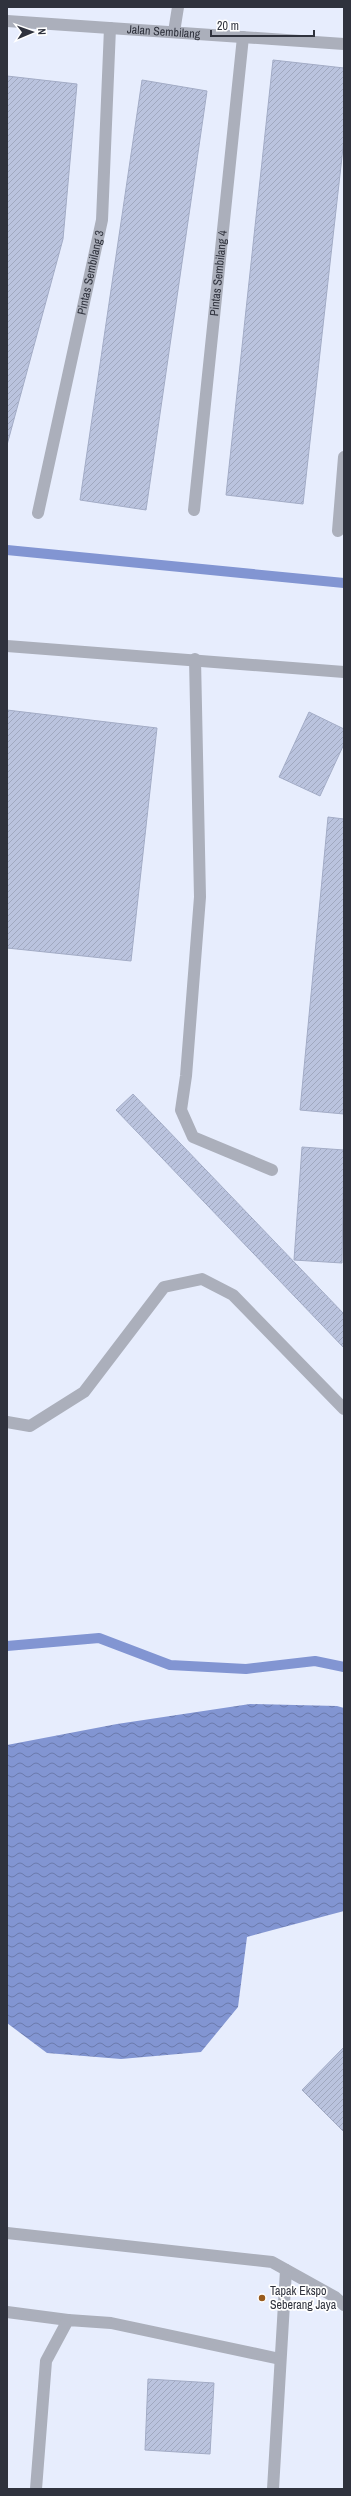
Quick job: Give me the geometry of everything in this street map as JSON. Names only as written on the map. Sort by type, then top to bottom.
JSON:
[{"type":"street","points":[[174,32],[178,7]]},
{"type":"street","name":"Jalan Sembilang","points":[[7,21],[344,44]]},
{"type":"street","name":"Pintas Sembilang 3","points":[[38,513],[102,220],[110,28]]},
{"type":"street","name":"Pintas Sembilang 4","points":[[194,510],[242,37]]},
{"type":"street","points":[[338,532],[344,457]]},
{"type":"street","points":[[7,646],[195,659],[344,672]]},
{"type":"street","points":[[195,659],[200,897],[186,1076],[181,1110],[193,1137],[272,1170]]},
{"type":"street","points":[[7,1422],[30,1426],[84,1392],[164,1286],[202,1279],[233,1295],[344,1409]]},
{"type":"street","points":[[7,2233],[272,2262],[334,2297],[344,2306]]},
{"type":"street","points":[[273,2489],[286,2270]]},
{"type":"street","points":[[7,2312],[68,2320],[111,2323],[280,2360]]},
{"type":"street","points":[[36,2489],[46,2361],[68,2320]]},
{"type":"water","points":[[250,1704],[337,1706],[344,1708],[344,1911],[247,1937],[238,2007],[201,2052],[121,2059],[47,2053],[7,2023],[7,1745],[117,1724]]},
{"type":"building","points":[[273,60],[344,68],[344,139],[303,504],[226,495]]},
{"type":"building","points":[[7,76],[77,84],[63,239],[7,445]]},
{"type":"building","points":[[142,80],[207,91],[146,510],[80,500]]},
{"type":"building","points":[[7,710],[157,728],[131,961],[7,948]]},
{"type":"building","points":[[309,712],[344,729],[344,744],[320,796],[279,777]]},
{"type":"building","points":[[328,817],[344,819],[344,1114],[300,1110]]},
{"type":"building","points":[[133,1094],[344,1314],[344,1348],[116,1110]]},
{"type":"building","points":[[302,1147],[344,1150],[342,1263],[294,1260]]},
{"type":"building","points":[[344,2047],[344,2132],[302,2090]]},
{"type":"building","points":[[148,2379],[214,2383],[210,2454],[145,2450]]},
{"type":"waterway","points":[[7,550],[344,583]]},
{"type":"waterway","points":[[7,1646],[99,1638],[170,1665],[246,1669],[315,1661],[344,1667]]},
{"type":"place","name":"Tapak Ekspo Seberang Jaya","points":[[262,2298]]}]
